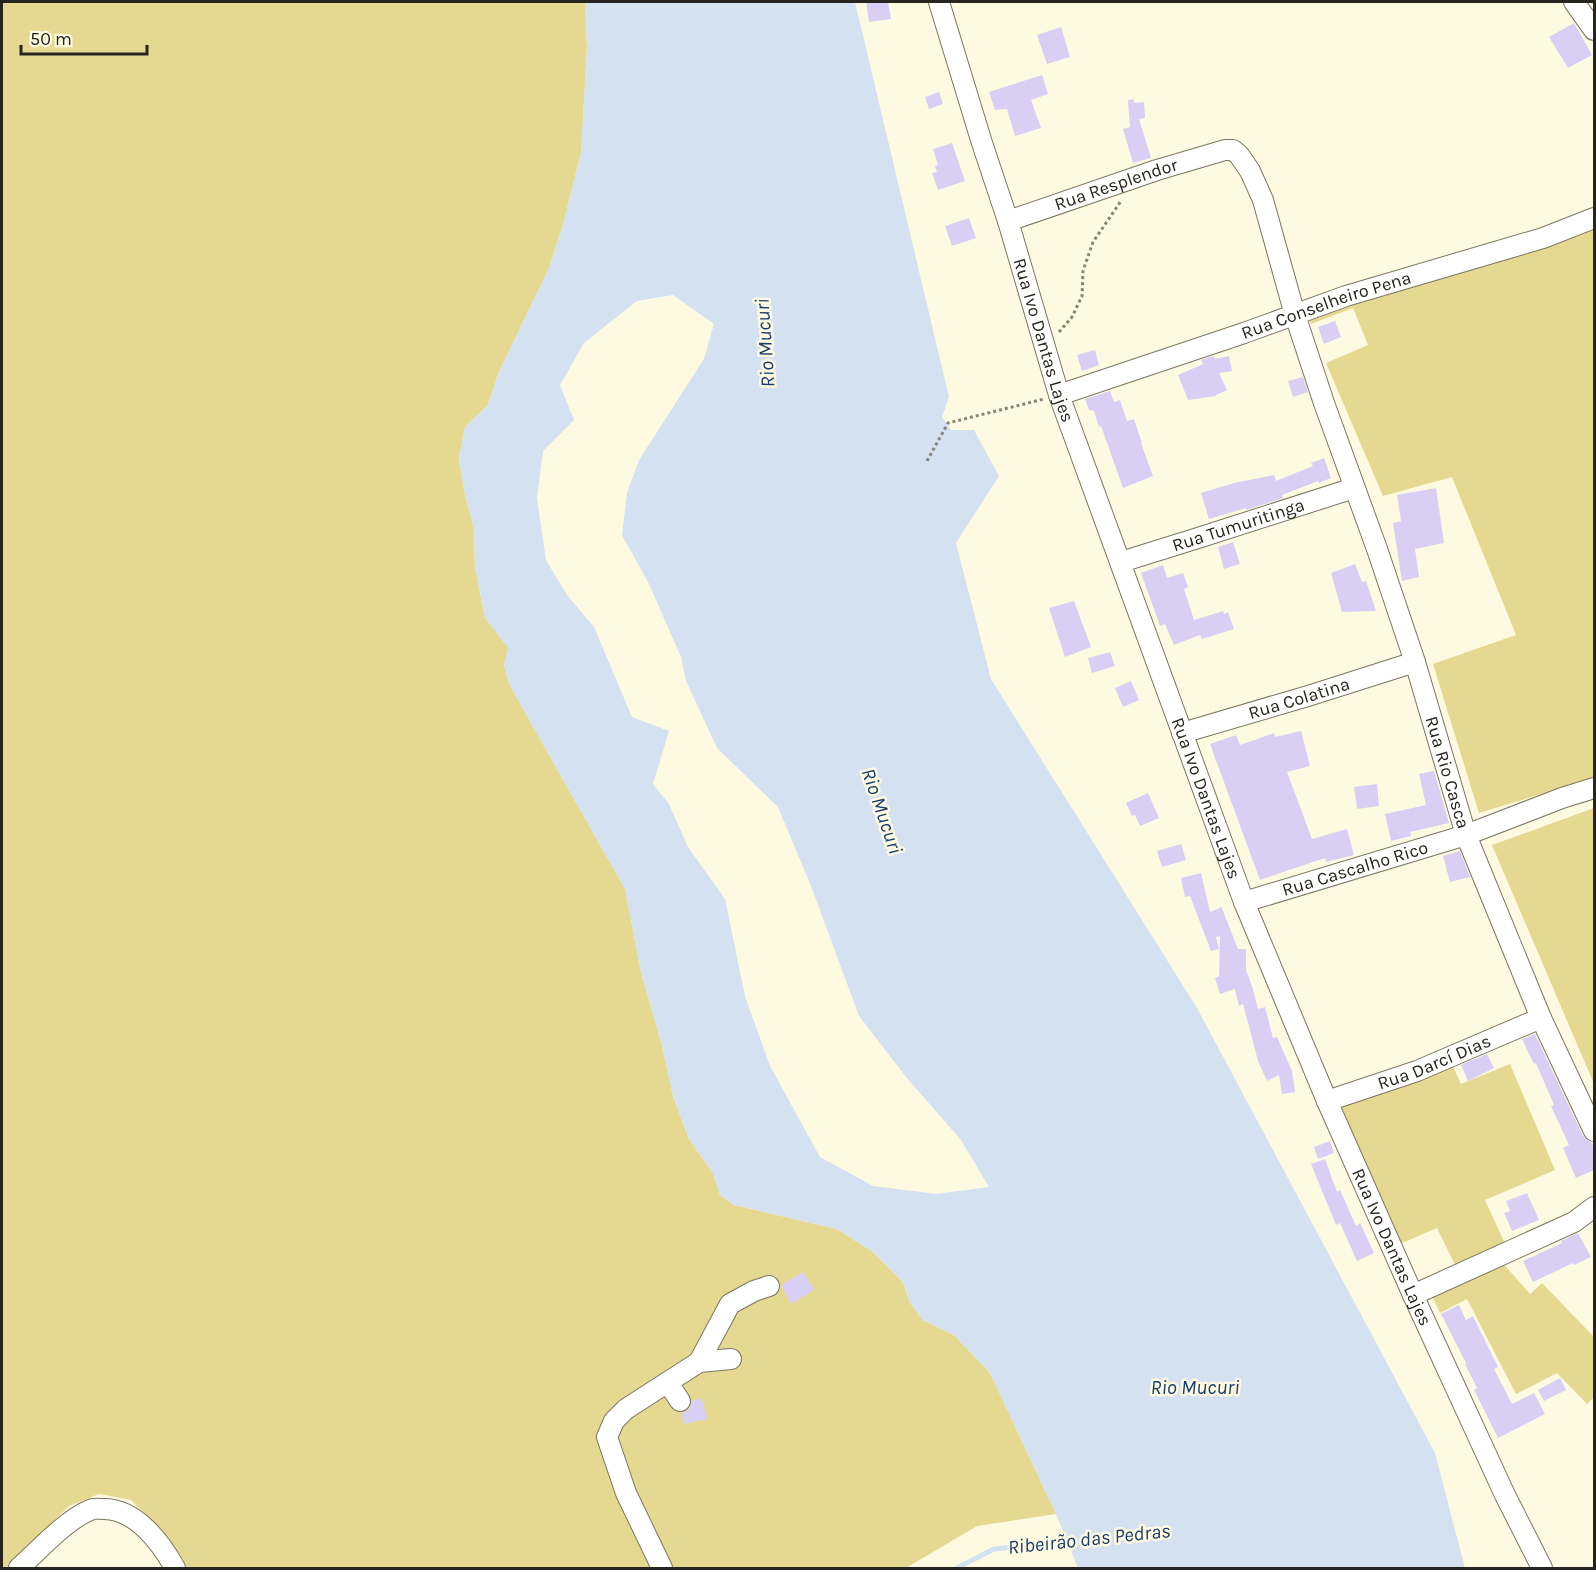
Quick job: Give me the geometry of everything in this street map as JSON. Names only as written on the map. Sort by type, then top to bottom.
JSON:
[{"type":"street","name":"Rua Ivo Dantas Lajes","points":[[939,2],[1008,221],[1059,395],[1244,902],[1327,1101],[1413,1295],[1505,1495],[1542,1569]]},
{"type":"street","points":[[1574,2],[1594,30]]},
{"type":"street","name":"Rua Resplendor","points":[[1008,221],[1156,170],[1225,150]]},
{"type":"street","name":"Rua Rio Casca","points":[[1225,150],[1233,150],[1239,155],[1250,171],[1263,200],[1294,315],[1415,662],[1466,835],[1541,1018],[1594,1131]]},
{"type":"street","name":"Rua Conselheiro Pena","points":[[1059,395],[1375,286],[1543,238],[1594,218]]},
{"type":"street","name":"Rua Tumuritinga","points":[[1121,562],[1354,488]]},
{"type":"street","name":"Rua Colatina","points":[[1182,733],[1415,662]]},
{"type":"street","name":"Rua Cascalho Rico","points":[[1244,902],[1466,835],[1594,788]]},
{"type":"street","name":"Rua Darcí Dias","points":[[1327,1101],[1417,1071],[1541,1018]]},
{"type":"street","points":[[1413,1295],[1574,1222],[1594,1207]]},
{"type":"street","points":[[662,1569],[626,1493],[607,1437],[614,1421],[627,1409],[699,1362],[729,1304],[769,1286]]},
{"type":"street","points":[[699,1362],[731,1359]]},
{"type":"street","points":[[668,1383],[680,1401]]},
{"type":"street","points":[[19,1569],[69,1524],[92,1509],[113,1509],[134,1519],[163,1547],[175,1569]]},
{"type":"path","points":[[1046,348],[1072,317],[1082,296],[1083,271],[1093,242],[1120,204],[1130,180]]},
{"type":"path","points":[[927,461],[948,423],[1059,395]]},
{"type":"shaded area","points":[[2,2],[585,2],[587,48],[581,153],[563,225],[549,268],[499,372],[488,405],[465,427],[459,458],[474,529],[475,567],[485,618],[509,648],[504,665],[509,684],[625,889],[641,972],[662,1045],[673,1096],[689,1139],[713,1173],[720,1195],[734,1205],[837,1229],[873,1252],[903,1282],[910,1303],[923,1320],[954,1335],[990,1373],[1056,1514],[977,1526],[906,1568],[187,1568],[164,1533],[131,1500],[99,1494],[69,1506],[6,1568],[2,1568]]},
{"type":"shaded area","points":[[1594,225],[1594,778],[1479,813],[1433,664],[1516,635],[1452,477],[1383,496],[1326,363],[1368,345],[1353,308],[1311,324],[1308,316]]},
{"type":"shaded area","points":[[1594,808],[1594,1084],[1492,845]]},
{"type":"shaded area","points":[[1451,1062],[1461,1084],[1510,1064],[1555,1170],[1485,1200],[1507,1248],[1458,1271],[1437,1228],[1400,1244],[1340,1108]]},
{"type":"shaded area","points":[[1501,1261],[1530,1294],[1542,1283],[1594,1337],[1594,1397],[1587,1404],[1557,1373],[1516,1394],[1467,1299],[1440,1313],[1432,1296]]},
{"type":"water","name":"Rio Mucuri","points":[[585,2],[855,2],[949,397],[942,417],[951,430],[974,430],[999,476],[956,543],[991,679],[1197,1008],[1435,1453],[1465,1568],[1078,1568],[1056,1514],[990,1373],[954,1335],[923,1320],[910,1303],[903,1282],[873,1252],[837,1229],[734,1205],[720,1195],[713,1173],[689,1139],[673,1096],[662,1045],[641,972],[625,889],[509,684],[504,665],[508,648],[485,618],[475,567],[474,529],[459,458],[465,427],[488,405],[499,372],[549,268],[563,225],[581,153],[587,48]],"holes":[[[673,295],[714,324],[704,359],[639,460],[627,493],[622,535],[649,584],[681,657],[686,681],[717,748],[778,807],[811,886],[859,1016],[906,1077],[961,1140],[989,1187],[936,1194],[873,1186],[820,1157],[770,1066],[745,996],[725,899],[688,847],[669,804],[653,784],[669,731],[632,717],[594,627],[567,595],[546,560],[537,498],[543,451],[574,420],[560,385],[584,343],[637,301]]]},
{"type":"building","points":[[866,2],[888,2],[891,19],[869,22]]},
{"type":"building","points":[[1574,23],[1592,55],[1568,68],[1549,37]]},
{"type":"building","points":[[1061,27],[1070,57],[1047,64],[1037,35]]},
{"type":"building","points":[[1042,75],[1048,94],[1031,100],[1041,128],[1015,136],[1007,109],[995,110],[989,92]]},
{"type":"building","points":[[939,92],[943,104],[929,109],[925,97]]},
{"type":"building","points":[[1133,99],[1135,103],[1144,102],[1145,118],[1139,119],[1151,158],[1133,163],[1123,129],[1130,127],[1128,100]]},
{"type":"building","points":[[952,143],[965,181],[938,190],[932,173],[937,172],[935,166],[938,165],[933,149]]},
{"type":"building","points":[[969,218],[976,238],[952,246],[945,226]]},
{"type":"building","points":[[1335,321],[1341,337],[1324,344],[1318,327]]},
{"type":"building","points":[[1095,350],[1099,365],[1082,371],[1077,355]]},
{"type":"building","points":[[1213,356],[1215,359],[1229,356],[1232,371],[1219,373],[1227,390],[1216,396],[1188,400],[1178,375],[1203,364],[1201,360]]},
{"type":"building","points":[[1303,377],[1308,392],[1293,397],[1288,381]]},
{"type":"building","points":[[1110,391],[1114,402],[1120,400],[1127,421],[1134,419],[1153,476],[1123,488],[1101,426],[1099,427],[1094,411],[1089,410],[1085,399]]},
{"type":"building","points":[[1324,458],[1331,478],[1282,495],[1283,498],[1209,519],[1201,493],[1234,483],[1274,475],[1276,481],[1313,466],[1311,463]]},
{"type":"building","points":[[1436,488],[1444,543],[1415,549],[1419,577],[1402,581],[1393,523],[1401,521],[1397,495]]},
{"type":"building","points":[[1233,542],[1240,564],[1224,569],[1218,547]]},
{"type":"building","points":[[1355,564],[1362,582],[1366,581],[1376,611],[1342,612],[1331,573]]},
{"type":"building","points":[[1163,565],[1167,578],[1183,573],[1188,587],[1184,589],[1194,620],[1223,611],[1224,614],[1228,612],[1234,629],[1202,639],[1200,635],[1174,645],[1165,624],[1160,626],[1141,573]]},
{"type":"building","points":[[1074,601],[1091,647],[1065,657],[1049,608]]},
{"type":"building","points":[[1110,652],[1115,666],[1092,673],[1088,658]]},
{"type":"building","points":[[1131,681],[1139,700],[1123,707],[1115,688]]},
{"type":"building","points":[[1301,731],[1310,766],[1287,772],[1312,839],[1347,829],[1354,855],[1326,862],[1325,858],[1260,880],[1210,744],[1236,735],[1240,745],[1274,733],[1275,737]]},
{"type":"building","points":[[1434,771],[1449,823],[1410,832],[1411,836],[1391,841],[1385,814],[1426,805],[1419,774]]},
{"type":"building","points":[[1377,784],[1379,806],[1357,809],[1354,787]]},
{"type":"building","points":[[1148,793],[1159,818],[1140,826],[1126,803]]},
{"type":"building","points":[[1181,844],[1186,860],[1162,867],[1157,851]]},
{"type":"building","points":[[1460,851],[1470,877],[1450,882],[1443,856]]},
{"type":"building","points":[[1201,873],[1210,912],[1221,906],[1238,949],[1246,949],[1246,970],[1258,1009],[1265,1007],[1273,1038],[1277,1037],[1292,1071],[1295,1092],[1282,1094],[1279,1075],[1267,1081],[1258,1061],[1243,1004],[1239,1006],[1235,989],[1220,994],[1215,978],[1219,976],[1220,936],[1216,937],[1219,949],[1211,951],[1190,896],[1185,897],[1181,878]]},
{"type":"building","points":[[1535,1034],[1583,1136],[1592,1143],[1594,1149],[1594,1170],[1576,1178],[1563,1148],[1569,1145],[1551,1106],[1554,1105],[1536,1063],[1534,1064],[1522,1039]]},
{"type":"building","points":[[1487,1054],[1494,1068],[1468,1081],[1461,1065]]},
{"type":"building","points":[[1330,1141],[1334,1153],[1318,1159],[1314,1147]]},
{"type":"building","points":[[1325,1159],[1337,1192],[1340,1190],[1356,1226],[1360,1223],[1374,1253],[1357,1261],[1340,1223],[1336,1225],[1311,1164]]},
{"type":"building","points":[[1527,1193],[1539,1220],[1512,1231],[1504,1213],[1510,1211],[1506,1201]]},
{"type":"building","points":[[1578,1233],[1591,1257],[1533,1282],[1523,1261]]},
{"type":"building","points":[[803,1272],[814,1290],[791,1304],[781,1285]]},
{"type":"building","points":[[1459,1305],[1466,1320],[1473,1316],[1498,1367],[1494,1369],[1512,1404],[1534,1393],[1545,1414],[1498,1438],[1474,1390],[1477,1388],[1466,1363],[1441,1314]]},
{"type":"building","points":[[1560,1378],[1566,1390],[1544,1401],[1538,1390]]},
{"type":"building","points":[[701,1398],[708,1419],[684,1424],[681,1413],[687,1411],[692,1401]]},
{"type":"waterway","name":"Ribeirão das Pedras","points":[[957,1568],[994,1549],[1076,1540]]}]
